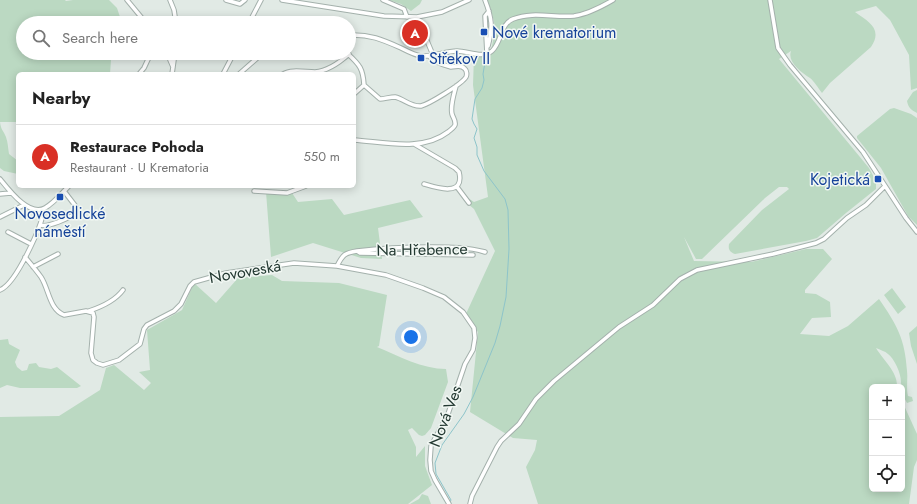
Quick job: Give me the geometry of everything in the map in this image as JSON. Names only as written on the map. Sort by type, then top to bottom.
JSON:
[{"type":"street","points":[[128,0],[141,16]]},
{"type":"street","points":[[170,0],[175,16]]},
{"type":"street","points":[[226,0],[240,4],[245,0]]},
{"type":"street","points":[[253,16],[261,0]]},
{"type":"street","points":[[282,0],[384,16],[407,17],[417,17],[442,12],[470,0]]},
{"type":"street","points":[[383,0],[404,9],[407,17]]},
{"type":"street","points":[[485,0],[492,27],[487,54]]},
{"type":"street","points":[[356,34],[376,37],[420,56],[431,56],[456,51],[487,54],[495,48],[505,25],[513,19],[544,14],[574,16],[599,8],[613,0]]},
{"type":"street","points":[[770,0],[778,48],[790,65],[863,152],[906,218],[917,232]]},
{"type":"street","points":[[488,46],[485,16],[489,11]]},
{"type":"street","points":[[355,60],[359,63],[362,70],[364,85],[380,100],[396,98],[421,106],[434,100],[456,86],[466,77],[467,73],[464,68],[458,66],[447,66],[432,60],[430,46],[417,17]]},
{"type":"street","points":[[141,72],[148,60]]},
{"type":"street","points":[[170,60],[174,68]]},
{"type":"street","points":[[173,72],[175,60]]},
{"type":"street","points":[[224,72],[230,60]]},
{"type":"street","points":[[241,72],[255,60]]},
{"type":"street","points":[[289,72],[322,70],[335,65],[341,60]]},
{"type":"street","points":[[356,92],[364,85]]},
{"type":"street","points":[[356,140],[414,144],[437,138],[452,129],[455,125],[455,119],[451,110],[456,86]]},
{"type":"street","points":[[414,144],[456,168],[459,172],[460,180],[457,187]]},
{"type":"street","points":[[0,179],[11,193],[24,205],[33,209],[44,209]]},
{"type":"street","points":[[424,184],[446,189],[457,187]]},
{"type":"street","points":[[470,504],[472,496],[496,447],[519,424],[541,394],[554,380],[619,327],[652,305],[680,279],[697,270],[773,254],[816,243],[866,205],[885,186]]},
{"type":"street","points":[[457,187],[469,203]]},
{"type":"street","points":[[0,290],[5,288],[13,279],[25,257],[40,225],[44,209],[67,188]]},
{"type":"street","points":[[254,191],[288,193],[301,188]]},
{"type":"street","points":[[40,225],[43,226],[62,221],[73,215],[77,208],[64,191]]},
{"type":"street","points":[[0,194],[11,193]]},
{"type":"street","points":[[0,217],[24,205]]},
{"type":"street","points":[[8,232],[31,244]]},
{"type":"street","name":"Na Hřebence","points":[[337,266],[342,257],[347,253],[357,251],[392,248],[443,247],[475,249],[485,252]]},
{"type":"street","name":"Na Hřebence","points":[[357,251],[360,253],[473,255]]},
{"type":"street","points":[[33,267],[58,254]]},
{"type":"street","points":[[25,257],[42,278],[56,310],[61,314],[66,315],[89,311],[111,300],[122,290]]},
{"type":"street","name":"Novoveská","points":[[89,311],[93,313],[94,317],[91,353],[93,360],[103,365],[109,364],[119,360],[140,344],[144,329],[147,325],[174,311],[181,304],[190,286],[194,282],[226,273],[294,263],[337,266],[386,275],[444,297],[463,312],[474,328],[475,338],[473,350]]},
{"type":"street","name":"Nová Ves","points":[[449,504],[431,471],[431,446],[448,414],[465,364],[473,350]]},
{"type":"green space","points":[[0,0],[109,0],[117,8],[120,16],[16,16],[16,60],[111,60],[110,72],[16,72],[16,122],[0,122]]},
{"type":"green space","points":[[389,0],[422,0],[420,4],[411,11],[401,4]]},
{"type":"green space","points":[[487,0],[917,0],[917,88],[911,90],[909,55],[890,20],[876,6],[855,12],[873,26],[876,35],[871,47],[830,83],[822,93],[812,79],[799,70],[793,63],[790,55],[791,51],[779,59],[869,168],[876,181],[876,189],[817,238],[806,241],[735,254],[729,249],[729,244],[762,210],[789,189],[787,187],[779,187],[765,198],[702,259],[696,259],[684,237],[694,261],[751,262],[806,249],[823,249],[832,259],[805,290],[805,293],[816,294],[830,302],[831,317],[812,318],[800,334],[829,336],[848,326],[879,299],[891,317],[902,341],[906,360],[908,396],[912,397],[913,401],[907,403],[905,399],[905,384],[901,384],[900,374],[891,357],[884,351],[876,348],[893,371],[897,384],[869,384],[869,492],[905,492],[905,408],[917,434],[917,460],[914,467],[909,504],[538,504],[526,467],[535,450],[537,440],[513,438],[470,412],[478,332],[465,316],[495,251],[474,209],[459,192],[474,202],[488,197],[473,85],[474,56],[481,57],[490,54],[494,33],[493,15]]},
{"type":"green space","points":[[917,90],[917,113],[910,108],[907,101],[913,92]]},
{"type":"green space","points":[[894,108],[911,114],[917,118],[917,225],[908,216],[881,168],[857,138],[857,136],[890,109]]},
{"type":"green space","points":[[0,122],[7,139],[9,154],[16,159],[16,174],[4,171],[0,168]]},
{"type":"green space","points":[[266,192],[292,193],[298,202],[332,199],[344,215],[410,200],[423,217],[378,228],[382,259],[361,258],[313,243],[271,257]]},
{"type":"green space","points":[[272,275],[282,281],[339,283],[387,295],[379,346],[377,347],[428,367],[446,369],[448,382],[431,428],[425,435],[422,436],[412,428],[408,430],[416,447],[416,457],[425,446],[425,466],[432,485],[408,504],[0,504],[0,417],[59,416],[100,390],[106,368],[114,365],[144,390],[151,383],[139,372],[150,370],[147,330],[182,310],[194,283],[216,303],[238,278]]},
{"type":"green space","points":[[892,288],[906,307],[898,314],[884,295]]},
{"type":"green space","points":[[917,326],[917,364],[911,346],[909,333]]},
{"type":"green space","points":[[8,339],[9,344],[20,350],[15,362],[17,367],[22,371],[27,370],[29,364],[36,363],[39,367],[51,369],[57,367],[81,386],[77,388],[20,388],[7,385],[0,388],[0,340]]},
{"type":"green space","points":[[422,494],[428,496],[431,504],[410,504],[419,499]]},
{"type":"waterway","points":[[450,502],[451,500],[436,474],[435,463],[442,445],[464,414],[473,397],[495,343],[506,297],[509,249],[508,210],[505,199],[484,171],[477,155],[477,147],[474,138],[477,129],[472,119],[475,99],[482,88],[484,80],[483,74],[486,57]]},
{"type":"place","name":"Nové krematorium","points":[[484,32]]},
{"type":"place","name":"Restaurace Pohoda","points":[[415,33]]},
{"type":"place","name":"Střekov II","points":[[421,58]]},
{"type":"place","name":"Kojetická","points":[[878,179]]},
{"type":"place","name":"Novosedlické náměstí","points":[[60,197]]}]
